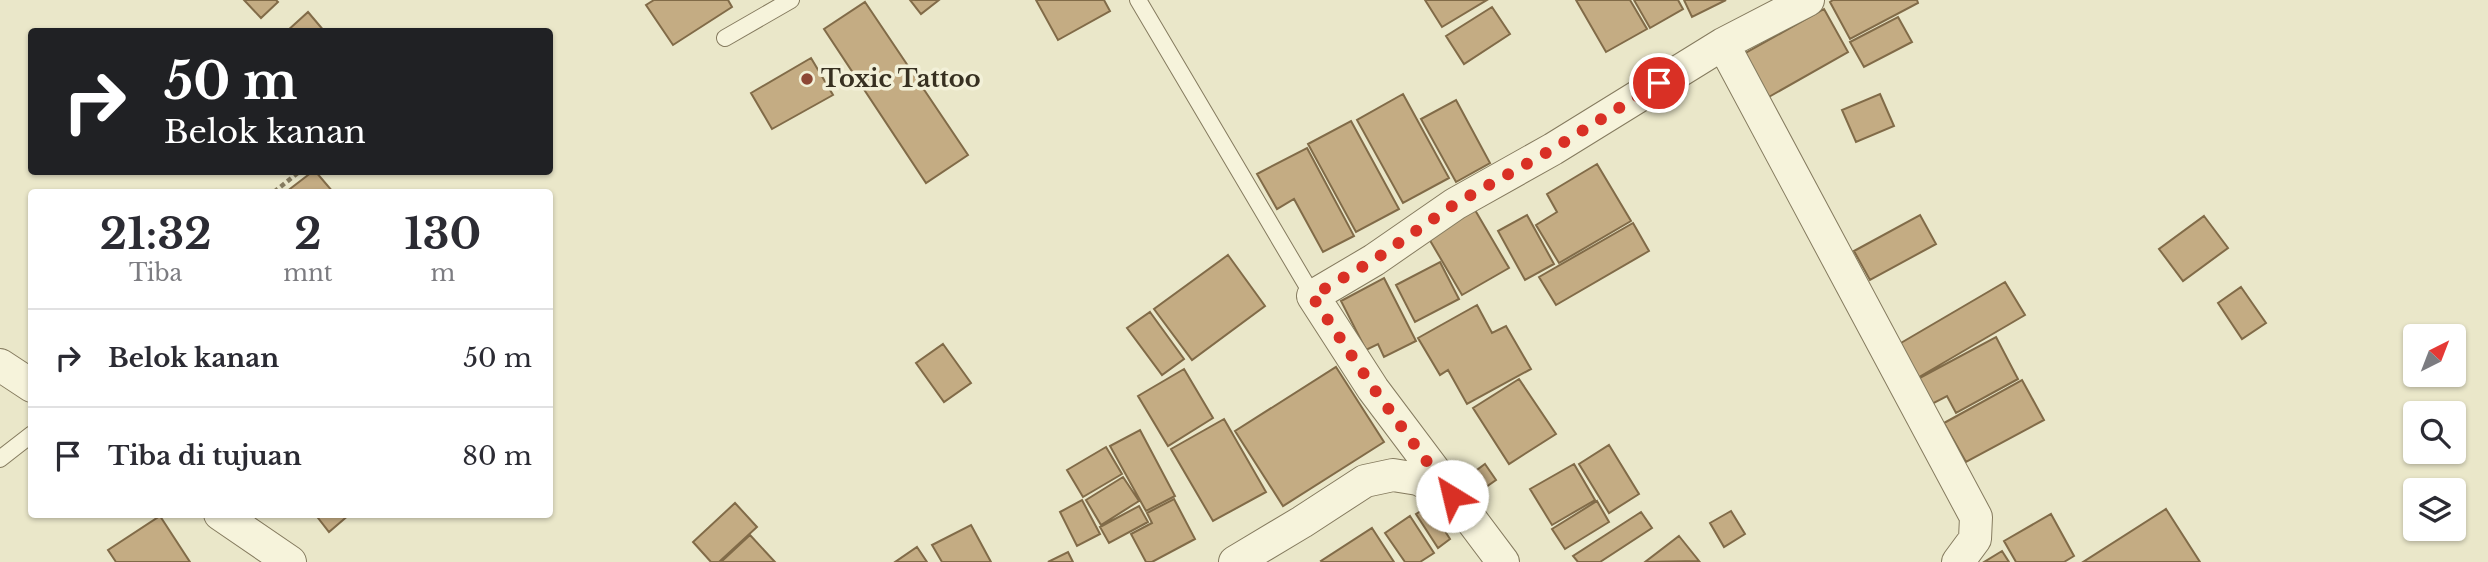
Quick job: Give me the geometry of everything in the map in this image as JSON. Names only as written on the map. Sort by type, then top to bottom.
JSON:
[{"type":"street","points":[[1503,562],[1374,389],[1312,296],[1374,260],[1455,204],[1553,149],[1723,44],[1808,0]]},
{"type":"street","points":[[1723,44],[1976,517],[1975,538],[1958,562]]},
{"type":"street","points":[[0,365],[28,383]]},
{"type":"street","points":[[1235,562],[1365,481],[1392,475],[1418,479],[1452,496]]},
{"type":"street","points":[[226,518],[290,562]]},
{"type":"lane","points":[[725,38],[791,0]]},
{"type":"lane","points":[[1138,0],[1312,296]]},
{"type":"lane","points":[[0,459],[28,437]]},
{"type":"path","points":[[278,189],[295,175]]},
{"type":"building","points":[[244,0],[276,0],[278,2],[261,18]]},
{"type":"building","points":[[654,0],[728,0],[732,7],[673,45],[646,5]]},
{"type":"building","points":[[910,0],[939,0],[921,14]]},
{"type":"building","points":[[1036,0],[1104,0],[1110,11],[1058,40]]},
{"type":"building","points":[[1425,0],[1487,0],[1442,27]]},
{"type":"building","points":[[1576,0],[1630,0],[1647,29],[1606,52]]},
{"type":"building","points":[[1634,0],[1678,0],[1683,9],[1650,28]]},
{"type":"building","points":[[1684,0],[1726,0],[1692,17]]},
{"type":"building","points":[[1917,0],[1918,3],[1850,39],[1830,2]]},
{"type":"building","points":[[865,2],[968,155],[926,183],[824,29]]},
{"type":"building","points":[[1492,7],[1510,34],[1464,64],[1446,36]]},
{"type":"building","points":[[1824,9],[1848,52],[1767,98],[1742,55]]},
{"type":"building","points":[[308,12],[322,28],[290,28]]},
{"type":"building","points":[[1898,17],[1912,42],[1864,67],[1850,42]]},
{"type":"building","points":[[811,58],[833,95],[772,129],[751,93]]},
{"type":"building","points":[[1403,94],[1449,178],[1403,203],[1357,120]]},
{"type":"building","points":[[1880,94],[1894,126],[1856,142],[1842,110]]},
{"type":"building","points":[[1456,100],[1490,163],[1456,182],[1421,119]]},
{"type":"building","points":[[1351,121],[1399,209],[1356,232],[1308,144]]},
{"type":"building","points":[[1307,148],[1354,236],[1323,252],[1294,199],[1277,209],[1257,174]]},
{"type":"building","points":[[1597,164],[1631,221],[1559,263],[1536,225],[1557,212],[1547,194]]},
{"type":"building","points":[[308,175],[319,175],[330,189],[290,189]]},
{"type":"building","points":[[1475,210],[1509,268],[1462,295],[1428,237]]},
{"type":"building","points":[[1527,215],[1554,264],[1525,280],[1498,231]]},
{"type":"building","points":[[1920,215],[1936,244],[1870,280],[1854,251]]},
{"type":"building","points":[[2204,216],[2228,248],[2183,281],[2159,249]]},
{"type":"building","points":[[1633,223],[1649,251],[1556,305],[1539,277]]},
{"type":"building","points":[[1228,255],[1265,306],[1192,360],[1154,309]]},
{"type":"building","points":[[1440,262],[1459,299],[1415,322],[1396,285]]},
{"type":"building","points":[[1384,278],[1416,341],[1384,357],[1378,344],[1366,350],[1341,301]]},
{"type":"building","points":[[2005,282],[2025,315],[1914,380],[1894,347]]},
{"type":"building","points":[[2241,287],[2266,323],[2242,339],[2218,303]]},
{"type":"building","points":[[1477,305],[1492,333],[1506,326],[1531,369],[1467,404],[1448,370],[1440,375],[1418,338]]},
{"type":"building","points":[[1150,312],[1184,359],[1162,375],[1127,328]]},
{"type":"building","points":[[1996,337],[2018,379],[1956,413],[1947,396],[1928,406],[1914,381]]},
{"type":"building","points":[[943,344],[971,383],[944,402],[916,363]]},
{"type":"building","points":[[1336,367],[1384,442],[1283,506],[1235,431]]},
{"type":"building","points":[[1184,369],[1213,418],[1168,446],[1138,396]]},
{"type":"building","points":[[1519,379],[1556,434],[1509,464],[1473,408]]},
{"type":"building","points":[[2022,380],[2044,420],[1966,462],[1944,423]]},
{"type":"building","points":[[1224,419],[1266,492],[1213,521],[1171,449]]},
{"type":"building","points":[[1140,430],[1175,496],[1146,511],[1110,446]]},
{"type":"building","points":[[1609,445],[1639,494],[1609,513],[1579,464]]},
{"type":"building","points":[[1106,447],[1122,474],[1083,497],[1067,470]]},
{"type":"building","points":[[1485,464],[1496,480],[1473,496],[1462,481]]},
{"type":"building","points":[[1574,464],[1595,500],[1552,525],[1530,489]]},
{"type":"building","points":[[1123,477],[1139,501],[1101,525],[1086,500]]},
{"type":"building","points":[[1174,499],[1195,539],[1152,562],[1146,562],[1131,534],[1152,523],[1147,513]]},
{"type":"building","points":[[1082,500],[1100,534],[1077,546],[1060,512]]},
{"type":"building","points":[[1597,501],[1609,522],[1565,549],[1552,529]]},
{"type":"building","points":[[735,503],[757,527],[719,562],[711,562],[693,542]]},
{"type":"building","points":[[1139,506],[1148,522],[1109,543],[1100,527]]},
{"type":"building","points":[[1429,506],[1450,539],[1438,548],[1416,514]]},
{"type":"building","points":[[2166,509],[2200,562],[2083,562]]},
{"type":"building","points":[[1731,511],[1745,534],[1724,547],[1710,523]]},
{"type":"building","points":[[1641,512],[1652,528],[1600,562],[1578,562],[1573,556]]},
{"type":"building","points":[[2051,514],[2074,556],[2064,562],[2016,562],[2004,541]]},
{"type":"building","points":[[1410,516],[1434,553],[1420,562],[1405,562],[1385,533]]},
{"type":"building","points":[[157,518],[161,518],[190,562],[116,562],[108,550]]},
{"type":"building","points":[[318,518],[345,518],[329,532]]},
{"type":"building","points":[[971,525],[991,562],[942,562],[932,545]]},
{"type":"building","points":[[1372,528],[1394,562],[1321,561]]},
{"type":"building","points":[[750,535],[775,562],[721,562]]},
{"type":"building","points":[[1679,536],[1699,561],[1645,562]]},
{"type":"building","points":[[917,547],[927,562],[895,562]]},
{"type":"building","points":[[2002,551],[2009,562],[1984,562]]},
{"type":"building","points":[[1068,552],[1073,562],[1048,562]]},
{"type":"place","name":"Toxic Tattoo","points":[[807,79]]},
{"type":"route","points":[[1452,496],[1374,389],[1312,296],[1374,260],[1455,204],[1553,149],[1659,83]]}]
